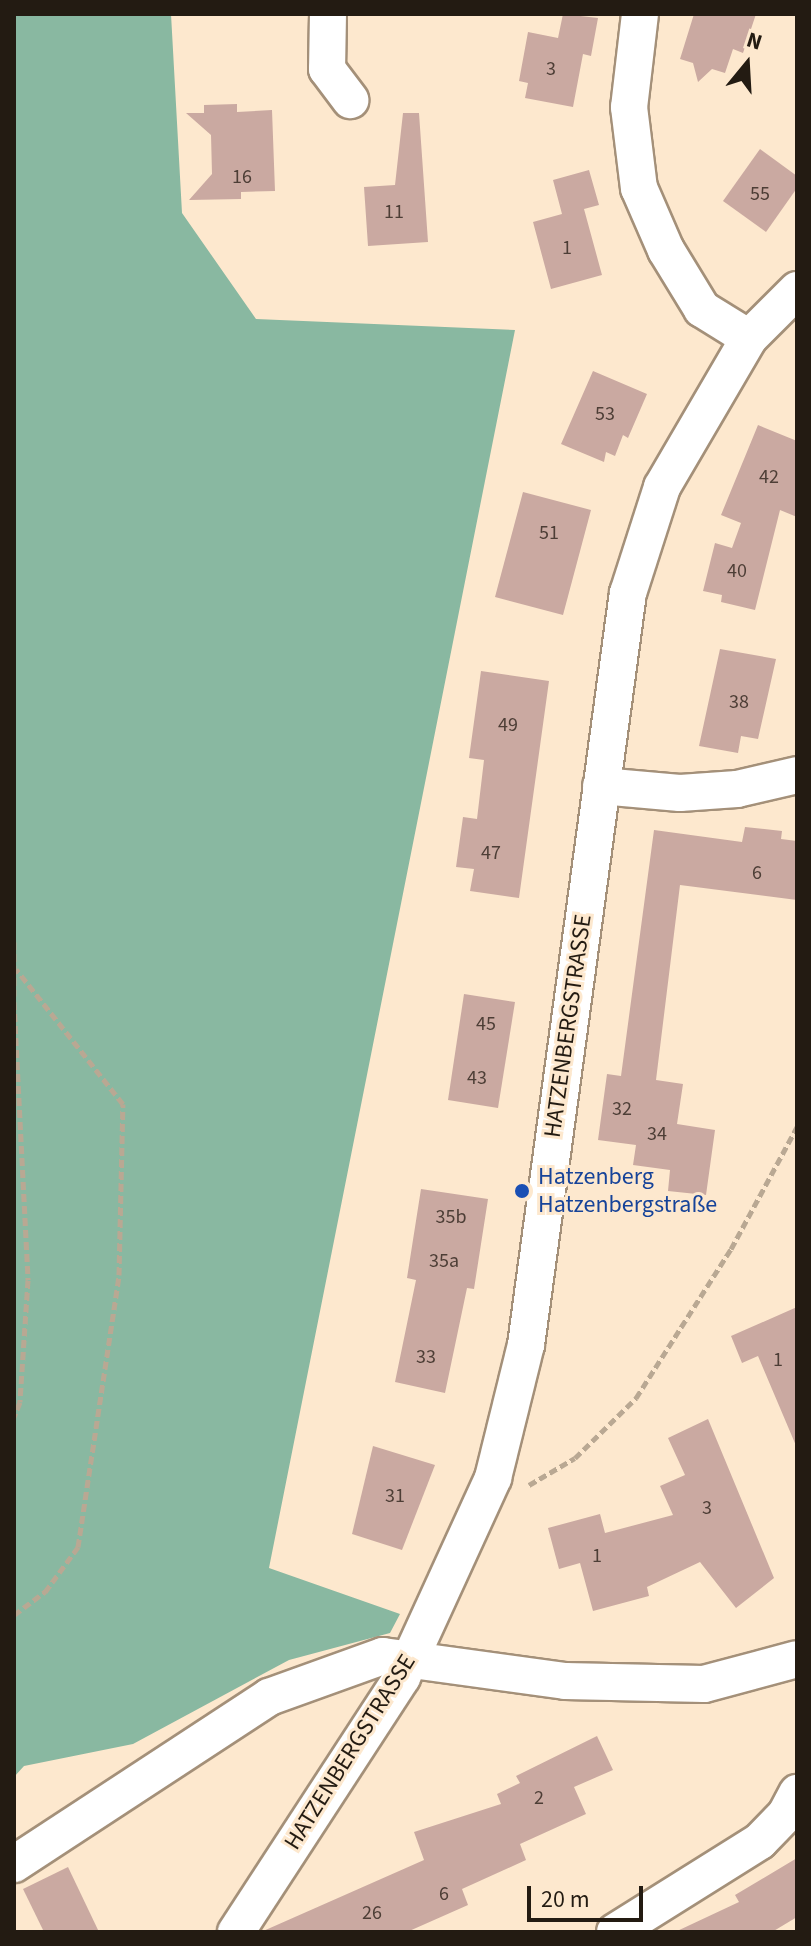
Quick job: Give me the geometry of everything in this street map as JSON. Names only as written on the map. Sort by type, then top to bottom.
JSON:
[{"type":"street","points":[[328,14],[327,69],[350,100]]},
{"type":"street","points":[[640,14],[629,107],[639,188],[666,250],[702,309],[749,338]]},
{"type":"street","name":"HATZENBERGSTRASSE","points":[[236,1932],[411,1659],[493,1478],[526,1345],[628,593],[662,487],[749,338],[797,290]]},
{"type":"street","points":[[601,786],[680,793],[737,789],[797,775]]},
{"type":"street","points":[[14,1864],[269,1697],[383,1656],[565,1681],[704,1684],[797,1659]]},
{"type":"street","points":[[615,1932],[760,1841],[786,1814],[797,1793]]},
{"type":"path","points":[[14,942],[14,996]]},
{"type":"path","points":[[14,1615],[45,1592],[78,1547],[119,1275],[123,1104],[16,969]]},
{"type":"path","points":[[14,1002],[28,1280],[20,1402],[14,1417]]},
{"type":"path","points":[[525,1486],[575,1458],[636,1398],[731,1249],[797,1127]]},
{"type":"green space","points":[[14,14],[171,14],[182,213],[256,319],[515,330],[269,1568],[400,1614],[390,1633],[289,1660],[133,1744],[24,1766],[14,1777]]},
{"type":"building","points":[[563,14],[598,18],[591,56],[583,54],[573,107],[525,98],[528,83],[519,81],[528,32],[558,38]]},
{"type":"building","points":[[694,14],[756,14],[743,53],[733,49],[725,73],[712,69],[698,82],[693,63],[680,59]]},
{"type":"building","points":[[237,104],[237,112],[272,110],[275,191],[241,192],[241,199],[189,200],[212,174],[211,135],[186,113],[204,113],[204,105]]},
{"type":"building","points":[[403,113],[419,113],[428,242],[368,246],[364,187],[395,185]]},
{"type":"building","points":[[760,149],[797,176],[797,188],[766,232],[723,201]]},
{"type":"building","points":[[589,170],[599,205],[584,209],[602,275],[551,289],[533,222],[562,214],[553,180]]},
{"type":"building","points":[[593,371],[647,394],[628,438],[623,435],[615,456],[606,452],[604,462],[561,444]]},
{"type":"building","points":[[758,425],[797,441],[797,517],[780,510],[755,610],[721,602],[722,595],[703,591],[715,543],[732,548],[741,523],[721,515]]},
{"type":"building","points":[[523,492],[591,510],[563,615],[495,597]]},
{"type":"building","points":[[720,649],[776,659],[758,739],[741,736],[738,753],[699,746]]},
{"type":"building","points":[[481,671],[549,681],[519,898],[470,891],[474,869],[456,867],[463,817],[477,819],[484,760],[469,758]]},
{"type":"building","points":[[745,827],[782,831],[781,839],[797,841],[797,900],[680,885],[656,1080],[683,1084],[677,1124],[715,1130],[706,1195],[668,1191],[670,1170],[633,1165],[636,1145],[598,1140],[607,1074],[621,1076],[654,830],[742,842]]},
{"type":"building","points":[[464,994],[515,1002],[498,1108],[448,1100]]},
{"type":"building","points":[[421,1189],[488,1199],[474,1289],[467,1288],[445,1393],[395,1382],[416,1280],[407,1278]]},
{"type":"building","points":[[797,1307],[797,1448],[758,1356],[742,1363],[731,1336]]},
{"type":"building","points":[[708,1419],[774,1578],[736,1608],[700,1562],[647,1587],[649,1596],[593,1611],[580,1563],[559,1569],[548,1528],[600,1514],[605,1533],[673,1515],[660,1486],[685,1475],[668,1438]]},
{"type":"building","points":[[373,1446],[435,1465],[402,1550],[352,1534]]},
{"type":"building","points":[[597,1736],[613,1770],[574,1787],[586,1814],[520,1844],[526,1860],[462,1889],[468,1905],[407,1932],[261,1932],[424,1860],[414,1832],[501,1804],[497,1794],[520,1783],[516,1776]]},
{"type":"building","points":[[797,1858],[797,1917],[772,1932],[675,1932],[739,1902],[735,1895]]},
{"type":"building","points":[[68,1867],[99,1932],[44,1932],[23,1889]]},
{"type":"place","name":"Hatzenberg Hatzenbergstraße","points":[[522,1191]]}]
